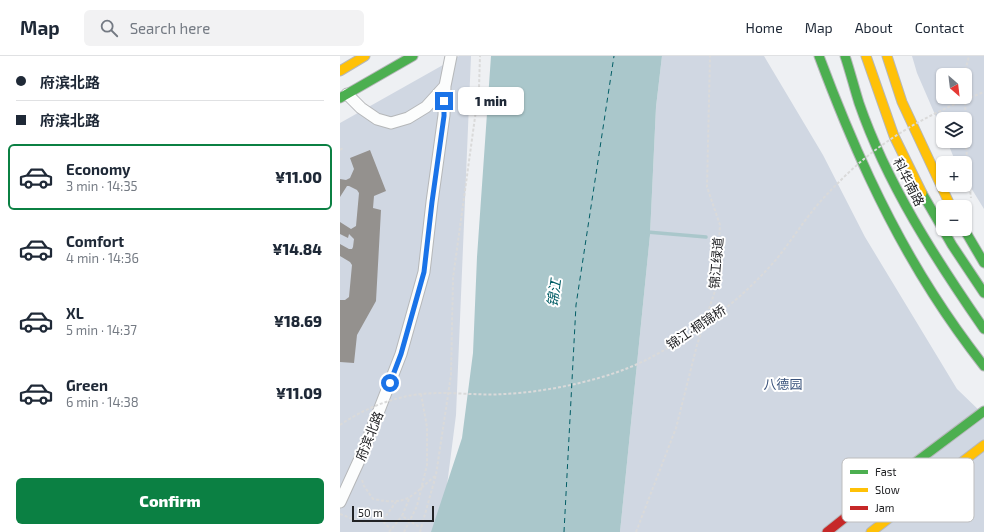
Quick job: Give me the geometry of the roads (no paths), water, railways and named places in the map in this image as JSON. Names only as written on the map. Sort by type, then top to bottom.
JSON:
[{"type":"main road","points":[[344,96],[413,56]]},
{"type":"main road","points":[[820,56],[836,104],[861,161],[886,212],[939,304],[984,366]]},
{"type":"main road","name":"科华南路","points":[[845,56],[860,103],[888,169],[916,223],[953,285],[984,329]]},
{"type":"main road","name":"科华南路","points":[[866,56],[879,96],[905,161],[931,210],[984,292]]},
{"type":"main road","points":[[887,56],[902,102],[948,200]]},
{"type":"main road","points":[[340,72],[362,58]]},
{"type":"main road","points":[[902,102],[905,161]]},
{"type":"main road","points":[[968,236],[984,262]]},
{"type":"main road","points":[[920,458],[984,411]]},
{"type":"main road","points":[[967,458],[984,445]]},
{"type":"main road","points":[[827,532],[842,520]]},
{"type":"main road","points":[[871,532],[884,522]]},
{"type":"street","name":"府滨北路","points":[[340,502],[357,464],[401,354],[424,272],[444,116],[445,86],[451,56]]},
{"type":"street","points":[[344,96],[377,119],[391,123],[408,118],[426,107],[445,86]]},
{"type":"water","name":"锦江","points":[[491,56],[662,56],[656,107],[650,235],[620,532],[431,532],[462,438],[473,353],[477,257]]},
{"type":"waterway","points":[[647,232],[706,237]]},
{"type":"park label","name":"八德园","points":[[783,384]]}]
